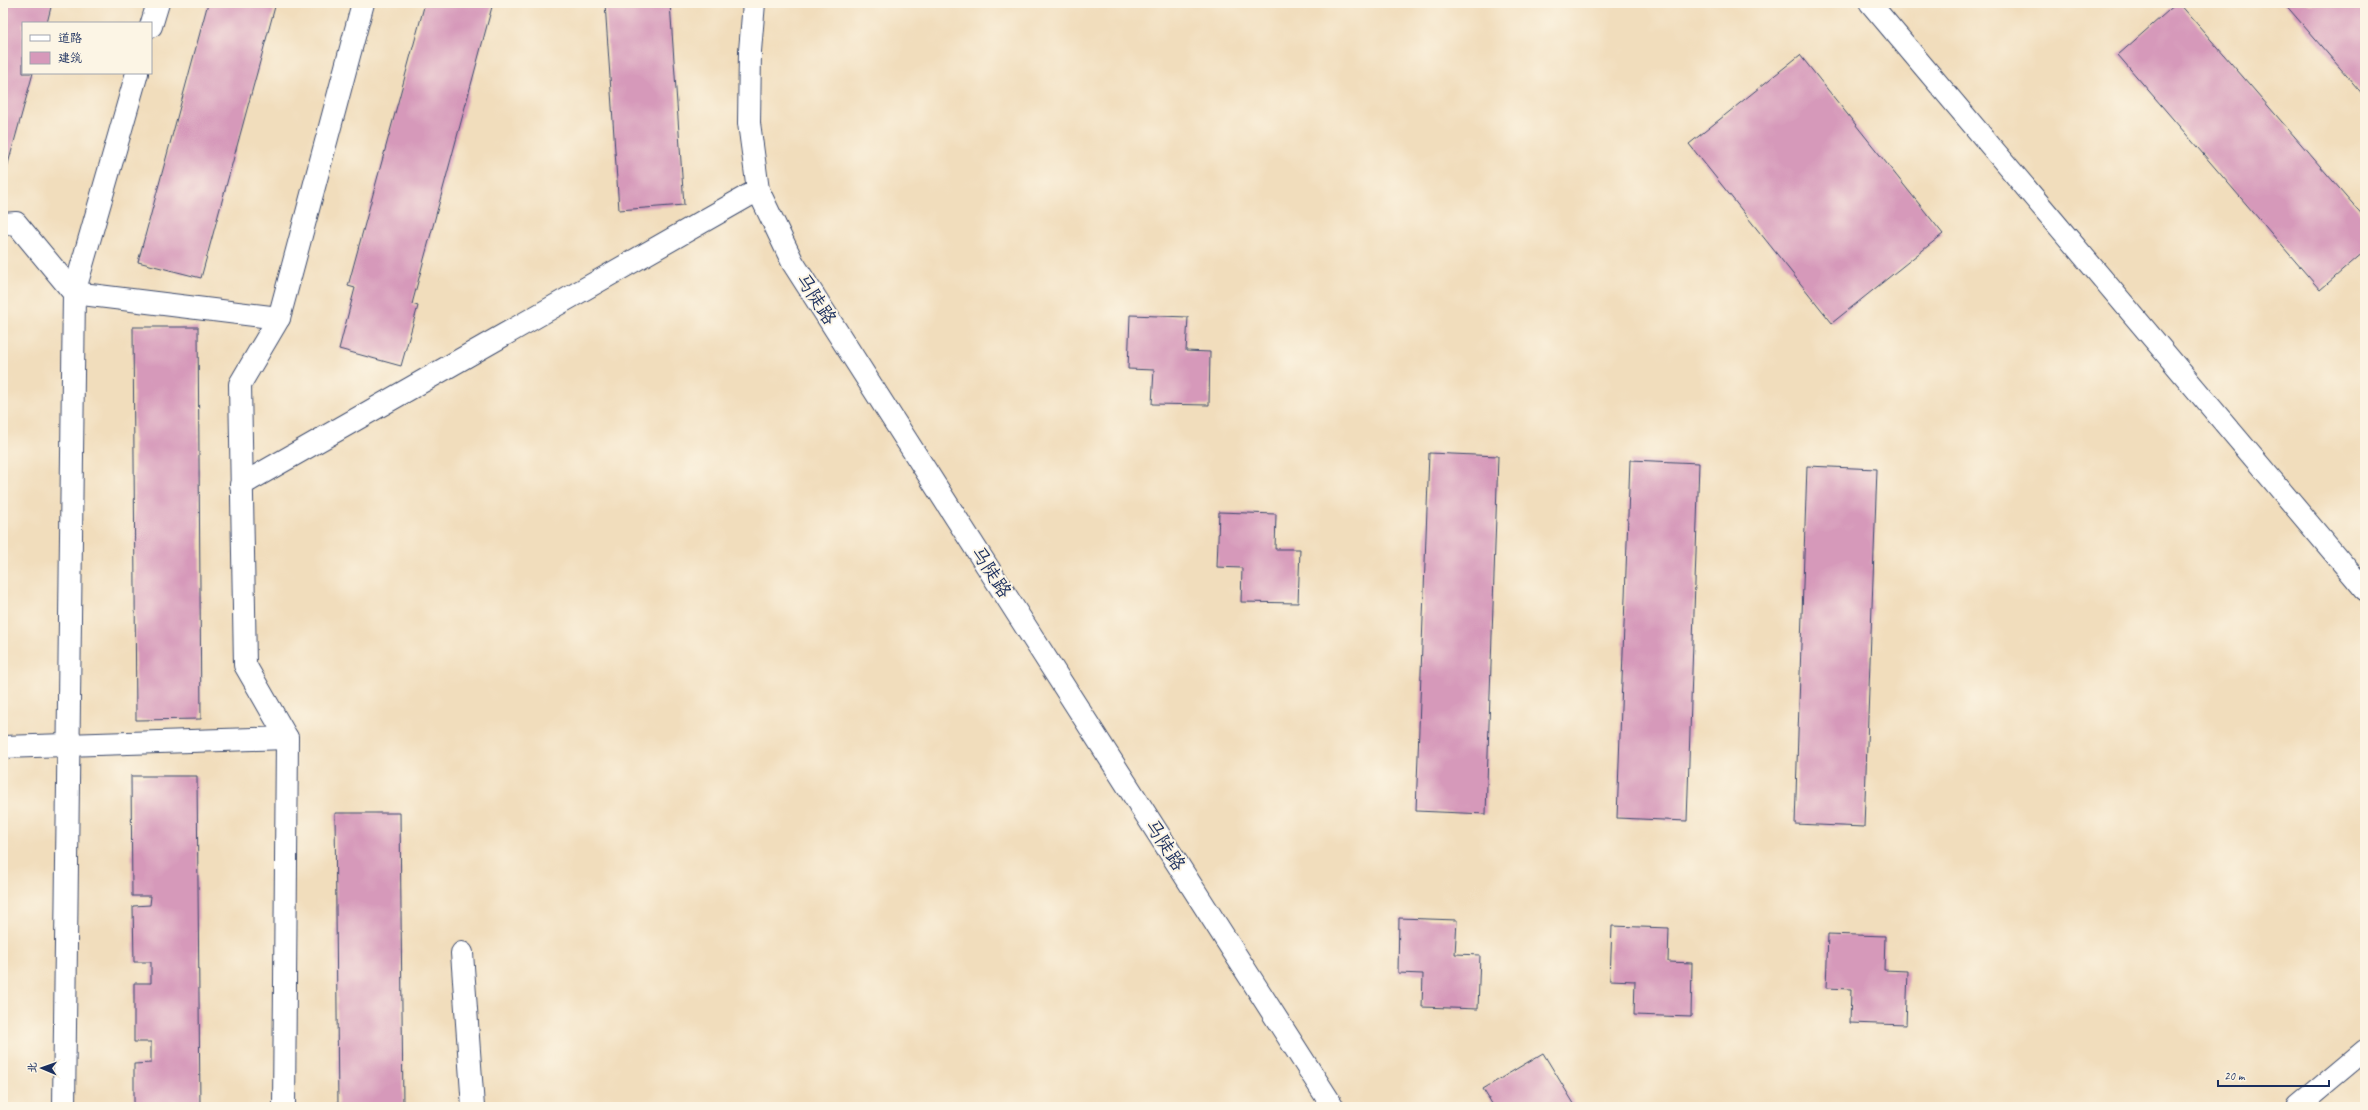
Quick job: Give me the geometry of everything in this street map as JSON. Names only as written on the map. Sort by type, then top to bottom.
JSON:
[{"type":"street","points":[[152,23],[158,3]]},
{"type":"street","points":[[284,1107],[287,738],[245,665],[240,384],[279,318],[363,3]]},
{"type":"street","name":"马陡路","points":[[754,3],[750,51],[750,123],[758,190],[793,264],[1333,1107]]},
{"type":"street","points":[[64,1107],[67,745],[74,293],[137,74]]},
{"type":"street","points":[[241,485],[758,190]]},
{"type":"street","points":[[3,224],[16,223],[74,293],[279,318]]},
{"type":"street","points":[[3,748],[287,738]]},
{"type":"street","points":[[462,953],[473,1107]]},
{"type":"lane","points":[[1870,3],[2365,590]]},
{"type":"lane","points":[[2297,1107],[2365,1050]]},
{"type":"building","points":[[3,3],[52,3],[47,22],[22,22],[22,74],[33,74],[3,182]]},
{"type":"building","points":[[208,3],[276,3],[201,278],[138,262]]},
{"type":"building","points":[[425,3],[493,3],[412,304],[418,306],[401,366],[339,349],[355,288],[348,286]]},
{"type":"building","points":[[605,3],[670,3],[684,205],[619,210]]},
{"type":"building","points":[[2177,3],[2179,3],[2365,218],[2365,251],[2320,290],[2118,55]]},
{"type":"building","points":[[2284,3],[2365,3],[2365,97]]},
{"type":"building","points":[[1800,55],[1943,234],[1832,323],[1689,144]]},
{"type":"building","points":[[1130,315],[1188,317],[1186,351],[1210,352],[1209,405],[1152,404],[1154,370],[1128,369]]},
{"type":"building","points":[[133,327],[198,327],[201,719],[136,720]]},
{"type":"building","points":[[1429,453],[1498,456],[1486,814],[1416,811]]},
{"type":"building","points":[[1630,460],[1699,463],[1687,821],[1617,818]]},
{"type":"building","points":[[1807,466],[1877,469],[1864,827],[1795,824]]},
{"type":"building","points":[[1219,512],[1276,514],[1275,549],[1300,549],[1298,603],[1241,602],[1242,568],[1217,567]]},
{"type":"building","points":[[131,776],[197,776],[200,1107],[134,1107],[134,1064],[151,1063],[151,1042],[134,1042],[134,983],[151,983],[151,962],[134,962],[133,906],[150,905],[151,896],[132,896]]},
{"type":"building","points":[[335,813],[400,813],[403,1107],[338,1107]]},
{"type":"building","points":[[1399,918],[1457,920],[1455,954],[1480,955],[1478,1009],[1422,1007],[1423,974],[1398,973]]},
{"type":"building","points":[[1612,926],[1669,928],[1668,962],[1692,963],[1691,1017],[1634,1015],[1635,981],[1610,980]]},
{"type":"building","points":[[1828,934],[1885,936],[1884,970],[1908,971],[1906,1025],[1850,1023],[1851,989],[1826,988]]},
{"type":"building","points":[[1543,1053],[1576,1107],[1494,1107],[1483,1089]]}]
